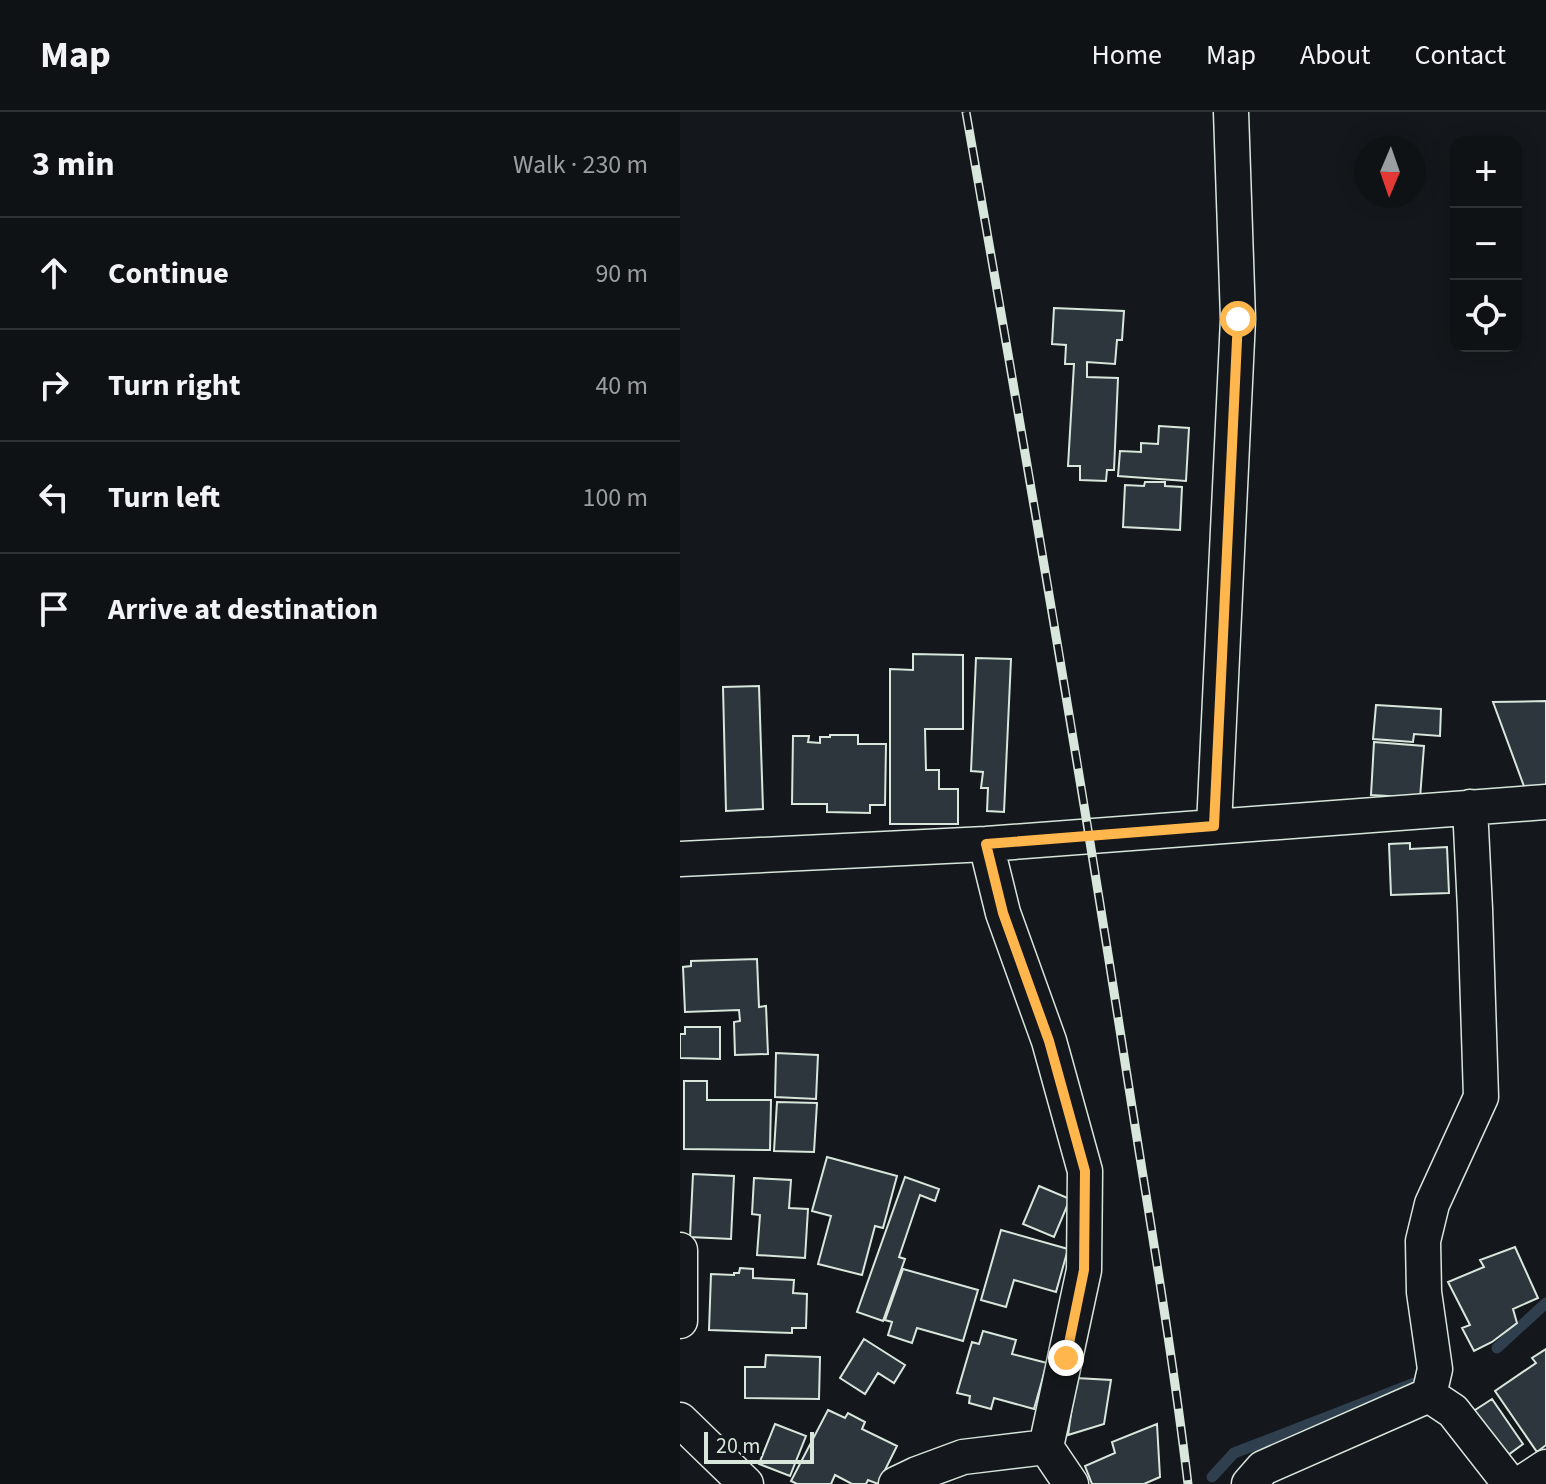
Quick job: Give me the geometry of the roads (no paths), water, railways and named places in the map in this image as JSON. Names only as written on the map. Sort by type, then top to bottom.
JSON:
[{"type":"street","points":[[1214,826],[1238,319],[1231,112]]},
{"type":"street","points":[[680,859],[986,844],[1546,802]]},
{"type":"street","points":[[1429,1395],[1435,1369],[1424,1292],[1423,1241],[1432,1204],[1481,1097],[1470,807]]},
{"type":"street","points":[[986,844],[1003,913],[1049,1041],[1085,1171],[1084,1270],[1046,1447],[1071,1484]]},
{"type":"street","points":[[680,1250],[680,1321]]},
{"type":"street","points":[[1249,1484],[1263,1468],[1429,1395]]},
{"type":"street","points":[[1429,1395],[1453,1411],[1510,1484]]},
{"type":"street","points":[[680,1420],[736,1480]]},
{"type":"street","points":[[896,1484],[963,1457],[1046,1447]]},
{"type":"street","points":[[1520,1484],[1546,1467]]},
{"type":"waterway","points":[[1497,1348],[1546,1303]]},
{"type":"waterway","points":[[1212,1477],[1234,1453],[1415,1383]]},
{"type":"railway","points":[[966,112],[1086,819],[1166,1323],[1188,1484]]}]
